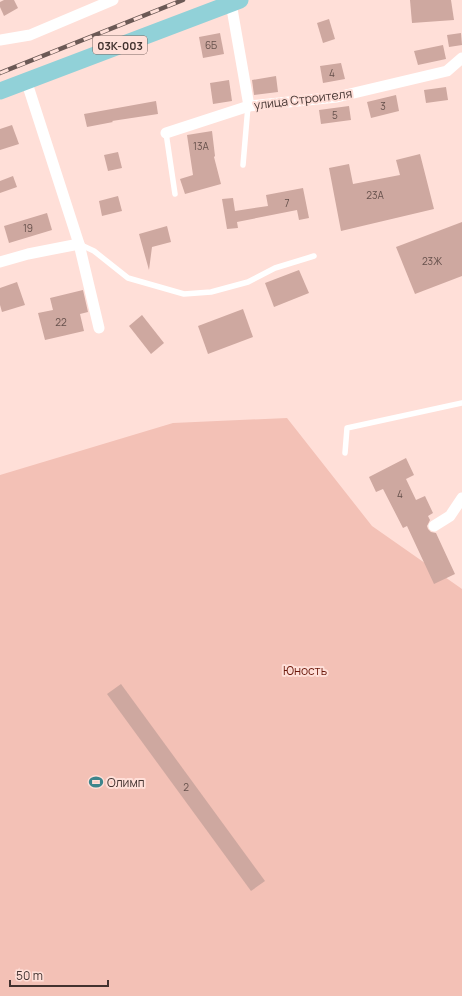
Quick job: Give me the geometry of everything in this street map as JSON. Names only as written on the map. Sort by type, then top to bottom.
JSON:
[{"type":"main road","name":"03К-003","points":[[0,91],[236,2]]},
{"type":"street","points":[[0,40],[30,35],[114,0]]},
{"type":"street","points":[[236,2],[248,106]]},
{"type":"street","name":"улица Строителя","points":[[166,133],[248,106],[337,97],[448,71],[462,58]]},
{"type":"street","points":[[26,80],[79,244],[99,328]]},
{"type":"street","points":[[0,262],[28,254],[79,244]]},
{"type":"street","points":[[434,526],[450,516],[462,498]]},
{"type":"lane","points":[[243,165],[248,106]]},
{"type":"lane","points":[[166,133],[175,194]]},
{"type":"lane","points":[[79,244],[94,251],[128,278],[184,294],[211,292],[248,282],[275,268],[314,256]]},
{"type":"lane","points":[[345,453],[347,428],[462,403]]},
{"type":"green space","name":"Юность","points":[[287,418],[372,526],[462,589],[462,996],[0,996],[0,475],[173,423]]},
{"type":"building","points":[[4,0],[14,0],[18,8],[4,16],[0,7],[0,2]]},
{"type":"building","points":[[410,0],[451,0],[454,20],[412,23]]},
{"type":"building","points":[[329,19],[335,39],[323,43],[317,23]]},
{"type":"building","points":[[220,33],[224,54],[203,58],[199,37]]},
{"type":"building","points":[[461,33],[462,45],[449,47],[447,35]]},
{"type":"building","points":[[443,45],[446,59],[418,65],[414,51]]},
{"type":"building","points":[[341,63],[345,79],[323,83],[320,66]]},
{"type":"building","points":[[276,76],[278,92],[254,95],[252,80]]},
{"type":"building","points":[[229,80],[232,101],[213,104],[210,83]]},
{"type":"building","points":[[446,87],[448,100],[426,103],[424,90]]},
{"type":"building","points":[[396,95],[399,111],[371,118],[367,102]]},
{"type":"building","points":[[156,101],[158,114],[112,121],[113,122],[87,127],[84,114]]},
{"type":"building","points":[[349,106],[351,120],[321,124],[319,110]]},
{"type":"building","points":[[12,125],[19,144],[0,150],[0,129]]},
{"type":"building","points":[[212,131],[214,157],[221,184],[185,194],[180,179],[193,175],[187,135]]},
{"type":"building","points":[[118,152],[122,168],[108,171],[104,155]]},
{"type":"building","points":[[420,154],[434,209],[341,231],[329,168],[349,164],[353,184],[400,175],[396,160]]},
{"type":"building","points":[[13,176],[17,187],[0,193],[0,181]]},
{"type":"building","points":[[303,188],[309,218],[299,220],[297,210],[237,222],[238,228],[227,229],[222,199],[233,198],[235,211],[268,206],[266,195]]},
{"type":"building","points":[[118,196],[122,211],[102,216],[99,201]]},
{"type":"building","points":[[47,213],[52,230],[9,243],[4,226]]},
{"type":"building","points":[[462,222],[462,276],[415,294],[396,247]]},
{"type":"building","points":[[167,226],[171,242],[152,247],[149,270],[139,234]]},
{"type":"building","points":[[299,270],[309,293],[274,307],[265,283]]},
{"type":"building","points":[[17,282],[25,305],[2,312],[0,305],[0,288]]},
{"type":"building","points":[[83,290],[88,312],[80,314],[84,331],[45,340],[38,313],[53,310],[50,298]]},
{"type":"building","points":[[243,309],[253,337],[208,354],[198,326]]},
{"type":"building","points":[[142,315],[164,343],[151,354],[129,326]]},
{"type":"building","points":[[406,458],[414,475],[406,479],[416,500],[425,496],[433,513],[428,516],[430,520],[427,526],[428,529],[431,532],[436,533],[455,574],[434,584],[407,526],[403,528],[383,489],[376,492],[369,477]]},
{"type":"building","points":[[121,684],[265,881],[251,891],[107,694]]},
{"type":"railway","points":[[0,73],[183,0]]},
{"type":"place","name":"Олимп","points":[[96,782]]}]
